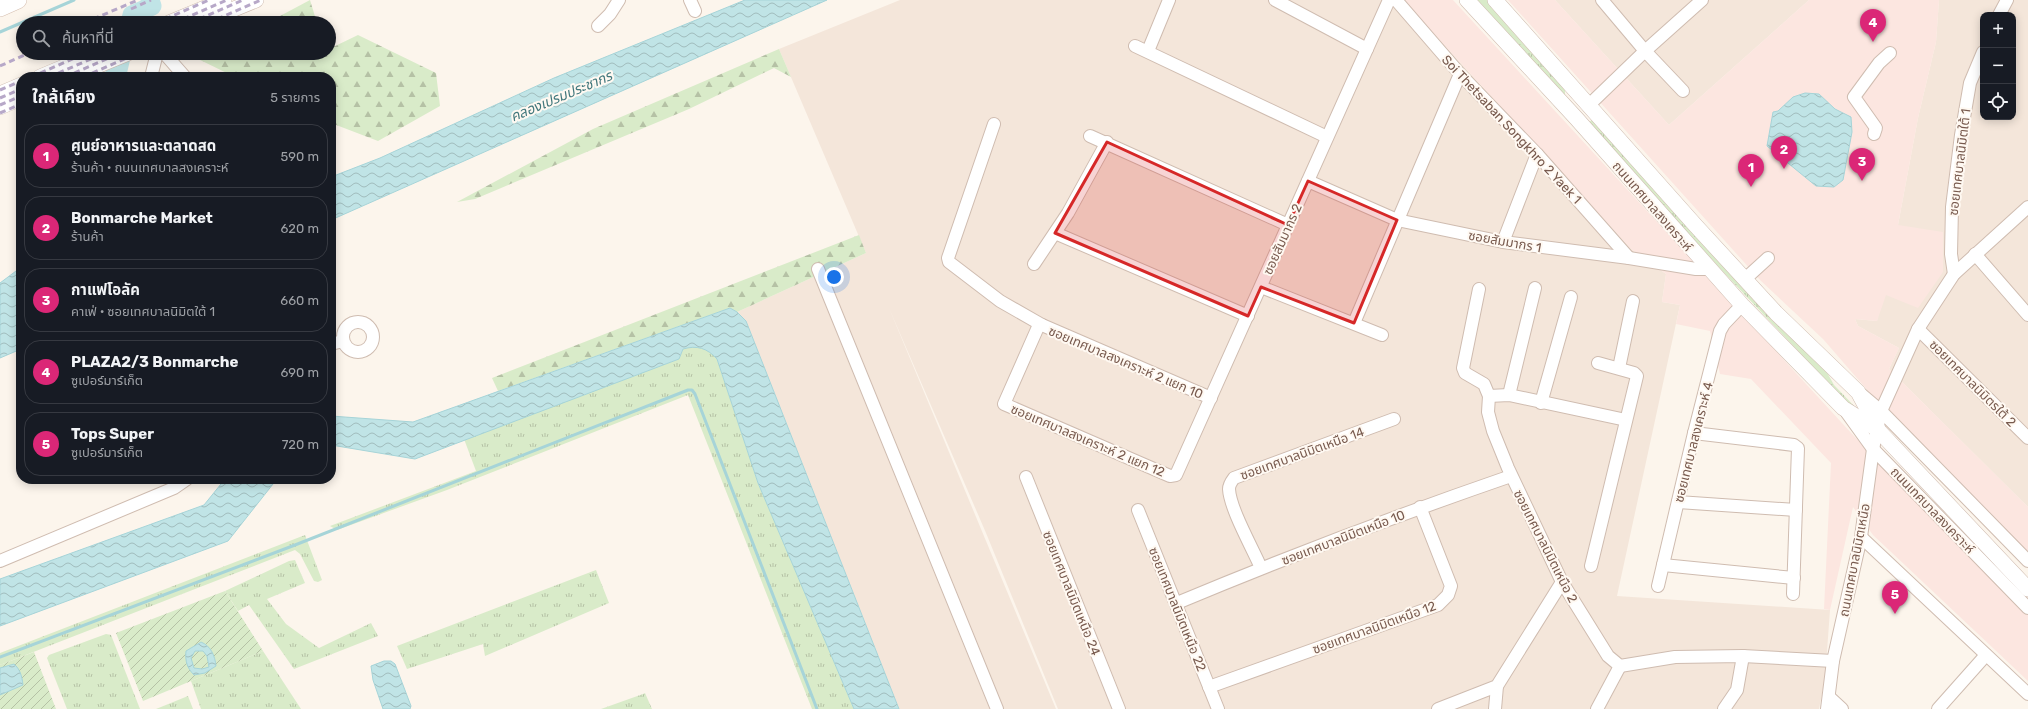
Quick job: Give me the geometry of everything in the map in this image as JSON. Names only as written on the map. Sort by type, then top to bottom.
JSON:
[{"type":"main road","points":[[0,8],[18,0]]},
{"type":"street","points":[[186,16],[224,0]]},
{"type":"street","points":[[217,16],[256,0]]},
{"type":"street","points":[[598,26],[610,14],[619,0]]},
{"type":"street","points":[[1148,51],[1169,0]]},
{"type":"street","points":[[1275,0],[1367,48]]},
{"type":"street","name":"ซอยสัมมากร 2","points":[[1173,477],[1178,473],[1388,0]]},
{"type":"street","name":"Soi Thetsaban Songkhro 2 Yaek 1","points":[[1396,0],[1460,74],[1537,154],[1629,258]]},
{"type":"street","name":"ถนนเทศบาลสงเคราะห์","points":[[1467,0],[1576,118],[1742,306],[1844,408],[1873,449],[2028,608]]},
{"type":"street","name":"ถนนเทศบาลสงเคราะห์","points":[[1495,0],[1776,313],[1858,392],[1881,411],[2028,561]]},
{"type":"street","points":[[1602,0],[1645,51],[1683,91]]},
{"type":"street","points":[[1576,118],[1645,51],[1702,0]]},
{"type":"street","points":[[2001,12],[2007,0]]},
{"type":"street","points":[[1135,46],[1327,137]]},
{"type":"street","points":[[1874,134],[1876,128],[1854,97],[1879,63],[1890,53]]},
{"type":"street","name":"ซอยเทศบาลนิมิตใต้ 1","points":[[1954,274],[1951,254],[1952,207],[1961,135],[1970,83],[1980,59]]},
{"type":"street","points":[[56,72],[95,60]]},
{"type":"street","points":[[78,72],[98,60]]},
{"type":"street","points":[[152,72],[156,60]]},
{"type":"street","points":[[170,60],[181,72]]},
{"type":"street","points":[[1354,323],[1460,74]]},
{"type":"street","points":[[0,94],[16,87]]},
{"type":"street","points":[[0,107],[16,100]]},
{"type":"street","name":"ซอยเทศบาลสงเคราะห์ 2 แยก 10","points":[[994,124],[948,258],[949,262],[1000,300],[1042,325],[1211,398]]},
{"type":"street","points":[[1090,136],[1107,142],[1288,225]]},
{"type":"street","points":[[1034,264],[1068,212],[1107,142]]},
{"type":"street","points":[[1503,242],[1537,154]]},
{"type":"street","name":"ซอยสัมมากร 1","points":[[1308,181],[1397,220],[1503,242],[1629,258],[1696,269],[1709,269]]},
{"type":"street","name":"ถนนเทศบาลนิมิตเหนือ","points":[[1828,703],[1833,661],[1861,537],[1873,449],[1881,411],[1918,329],[1954,274],[2028,207]]},
{"type":"street","points":[[1055,233],[1248,316]]},
{"type":"street","points":[[1975,254],[2028,315]]},
{"type":"street","points":[[1745,279],[1768,258]]},
{"type":"street","points":[[818,269],[997,709]]},
{"type":"street","points":[[1261,287],[1382,335]]},
{"type":"street","points":[[1509,395],[1535,288]]},
{"type":"street","points":[[1479,289],[1463,368],[1465,373],[1484,384],[1489,396],[1509,395],[1626,420]]},
{"type":"street","points":[[1541,403],[1571,297]]},
{"type":"street","points":[[1619,368],[1633,300]]},
{"type":"street","name":"ซอยเทศบาลสงเคราะห์ 4","points":[[1658,586],[1720,331],[1724,324],[1742,306]]},
{"type":"street","name":"ซอยเทศบาลสงเคราะห์ 2 แยก 12","points":[[1042,325],[1038,327],[1004,404],[1173,477]]},
{"type":"street","name":"ซอยเทศบาลนิมิตรใต้ 2","points":[[1918,329],[2028,438]]},
{"type":"street","points":[[336,343],[344,341]]},
{"type":"street","points":[[1592,566],[1637,376],[1619,368],[1598,363]]},
{"type":"street","name":"ถนนเทศบาลสงเคราะห์","points":[[1858,392],[1878,430]]},
{"type":"street","name":"ซอยเทศบาลนิมิตเหนือ 2","points":[[1489,396],[1488,412],[1511,476],[1562,582],[1608,656],[1620,666]]},
{"type":"street","name":"ถนนเทศบาลสงเคราะห์","points":[[1844,408],[1878,430],[2028,589]]},
{"type":"street","name":"ซอยเทศบาลนิมิตเหนือ 14","points":[[1262,568],[1232,505],[1229,484],[1234,478],[1394,419]]},
{"type":"street","points":[[1694,433],[1797,446],[1793,594]]},
{"type":"street","name":"ซอยเทศบาลนิมิตเหนือ 10","points":[[1177,603],[1262,568],[1420,507],[1511,476]]},
{"type":"street","name":"ซอยเทศบาลนิมิตเหนือ 24","points":[[1026,478],[1119,709]]},
{"type":"street","points":[[0,561],[174,488],[180,484]]},
{"type":"street","points":[[1678,502],[1796,510]]},
{"type":"street","name":"ซอยเทศบาลนิมิตเหนือ 12","points":[[1209,687],[1438,605],[1445,600],[1451,586],[1420,507]]},
{"type":"street","name":"ซอยเทศบาลนิมิตเหนือ 22","points":[[1138,510],[1177,603],[1218,709]]},
{"type":"street","points":[[1861,537],[2028,694]]},
{"type":"street","points":[[1663,565],[1794,578]]},
{"type":"street","points":[[1494,709],[1497,686],[1562,582]]},
{"type":"street","points":[[1938,709],[1986,655]]},
{"type":"street","points":[[1597,709],[1620,666],[1674,657],[1743,656],[1833,661]]},
{"type":"street","points":[[1724,709],[1737,690],[1743,656]]},
{"type":"street","points":[[1438,709],[1497,686]]},
{"type":"street","points":[[1828,703],[1842,709]]},
{"type":"highlighted area","points":[[1107,142],[1288,225],[1308,181],[1397,220],[1354,323],[1261,287],[1248,316],[1055,233]]},
{"type":"shaded area","points":[[900,0],[1403,0],[1631,249],[1666,274],[1662,302],[1680,305],[1617,596],[1830,610],[1825,679],[1819,709],[1058,709],[986,533],[889,308],[1056,709],[899,709],[746,321],[737,312],[866,253],[779,49]]},
{"type":"shaded area","points":[[1403,0],[1453,0],[1853,435],[2028,615],[2028,681],[1873,535],[1853,507],[1830,610],[1824,609],[1831,463],[1751,379],[1720,374],[1710,331],[1676,324],[1680,305],[1662,302],[1666,274],[1631,249]]},
{"type":"shaded area","points":[[1508,0],[1555,0],[1669,125],[1809,0],[1939,0],[1936,42],[1918,118],[1898,225],[1943,232],[1943,272],[1918,308],[1886,295],[1877,321],[1855,319],[1858,326],[1899,348],[1889,369],[2028,507],[2028,553],[1895,422],[1823,339],[1761,281]]},
{"type":"shaded area","points":[[1555,0],[1809,0],[1669,125]]},
{"type":"shaded area","points":[[1939,0],[2028,0],[2028,507],[1889,369],[1899,348],[1858,326],[1855,319],[1877,321],[1898,225],[1918,118],[1936,42]]},
{"type":"green space","points":[[310,0],[315,16],[280,16]]},
{"type":"green space","points":[[1477,0],[1487,0],[1565,87],[1565,95],[1560,94]]},
{"type":"green space","points":[[358,35],[436,73],[440,106],[378,141],[336,125],[336,72],[225,72],[200,60],[336,60],[336,46]]},
{"type":"green space","points":[[779,49],[791,77],[774,68],[689,109],[475,199],[457,202],[593,129]]},
{"type":"green space","points":[[1592,120],[1824,367],[1834,385],[1856,408],[1852,408],[1710,258],[1589,122]]},
{"type":"green space","points":[[859,235],[866,253],[737,312],[730,308],[498,391],[492,378]]},
{"type":"green space","points":[[695,346],[709,350],[717,359],[758,483],[854,709],[812,709],[688,395],[447,490],[337,530],[330,526],[476,471],[464,439],[679,359],[683,349]]},
{"type":"green space","points":[[305,535],[322,580],[318,582],[314,581],[300,554],[295,550],[0,665],[0,653]]},
{"type":"green space","points":[[295,560],[305,583],[267,599],[286,624],[319,648],[371,623],[378,636],[294,669],[249,605],[238,611],[225,591],[289,561]]},
{"type":"green space","points":[[596,570],[609,603],[485,656],[483,644],[407,669],[397,646]]},
{"type":"green space","points":[[225,591],[263,651],[143,701],[116,633]]},
{"type":"green space","points":[[106,634],[111,635],[140,709],[67,709],[47,658],[49,655]]},
{"type":"green space","points":[[263,651],[301,709],[201,709],[191,681]]},
{"type":"green space","points":[[34,652],[56,709],[0,709],[0,665]]},
{"type":"green space","points":[[645,693],[652,709],[601,709],[643,694]]},
{"type":"green space","points":[[188,696],[193,709],[156,709]]},
{"type":"water","name":"คลองเปรมประชากร","points":[[745,0],[827,0],[336,218],[336,175],[380,158],[554,78]]},
{"type":"water","points":[[1805,93],[1819,94],[1835,109],[1851,117],[1852,132],[1843,180],[1834,187],[1816,186],[1767,146],[1773,112],[1778,111],[1793,97]]},
{"type":"water","points":[[16,271],[16,351],[0,358],[0,283]]},
{"type":"water","points":[[730,308],[737,312],[746,321],[899,709],[854,709],[758,483],[717,359],[706,350],[693,347],[683,349],[679,359],[415,459],[336,446],[336,416],[413,422]]},
{"type":"water","points":[[221,484],[273,484],[228,541],[0,626],[0,579],[204,505]]},
{"type":"water","points":[[201,642],[212,652],[216,666],[205,673],[194,675],[187,664],[186,651]],"holes":[[[195,651],[203,651],[207,656],[209,667],[202,669],[194,668],[191,658]]]},
{"type":"water","points":[[384,661],[391,661],[395,664],[411,706],[410,709],[383,709],[373,680],[371,666]]},
{"type":"water","points":[[14,664],[18,668],[23,685],[0,695],[0,668]]},
{"type":"waterway","points":[[37,16],[74,0]]},
{"type":"waterway","points":[[132,16],[152,6],[150,0]]},
{"type":"waterway","points":[[0,32],[16,25]]},
{"type":"waterway","points":[[117,72],[120,60]]},
{"type":"waterway","points":[[0,657],[295,545],[688,390],[692,390],[695,394],[817,709]]},
{"type":"railway","points":[[100,16],[138,0]]},
{"type":"railway","points":[[131,9],[151,0]]},
{"type":"railway","points":[[172,16],[209,0]]},
{"type":"railway","points":[[190,16],[227,0]]},
{"type":"railway","points":[[206,16],[243,0]]},
{"type":"railway","points":[[224,16],[261,0]]},
{"type":"railway","points":[[0,66],[16,59]]},
{"type":"railway","points":[[42,72],[70,60]]},
{"type":"railway","points":[[61,72],[89,60]]},
{"type":"railway","points":[[76,72],[104,60]]},
{"type":"railway","points":[[94,72],[122,60]]},
{"type":"railway","points":[[0,90],[16,83]]},
{"type":"railway","points":[[0,98],[16,91]]},
{"type":"railway","points":[[0,105],[16,98]]},
{"type":"railway","points":[[0,113],[16,106]]},
{"type":"place","name":"PLAZA2/3 Bonmarche","points":[[1873,42]]},
{"type":"place","name":"Bonmarche Market","points":[[1784,169]]},
{"type":"place","name":"กาแฟโอลัค","points":[[1862,181]]},
{"type":"place","name":"ศูนย์อาหารและตลาดสด","points":[[1751,187]]},
{"type":"place","name":"Tops Super","points":[[1895,614]]}]
